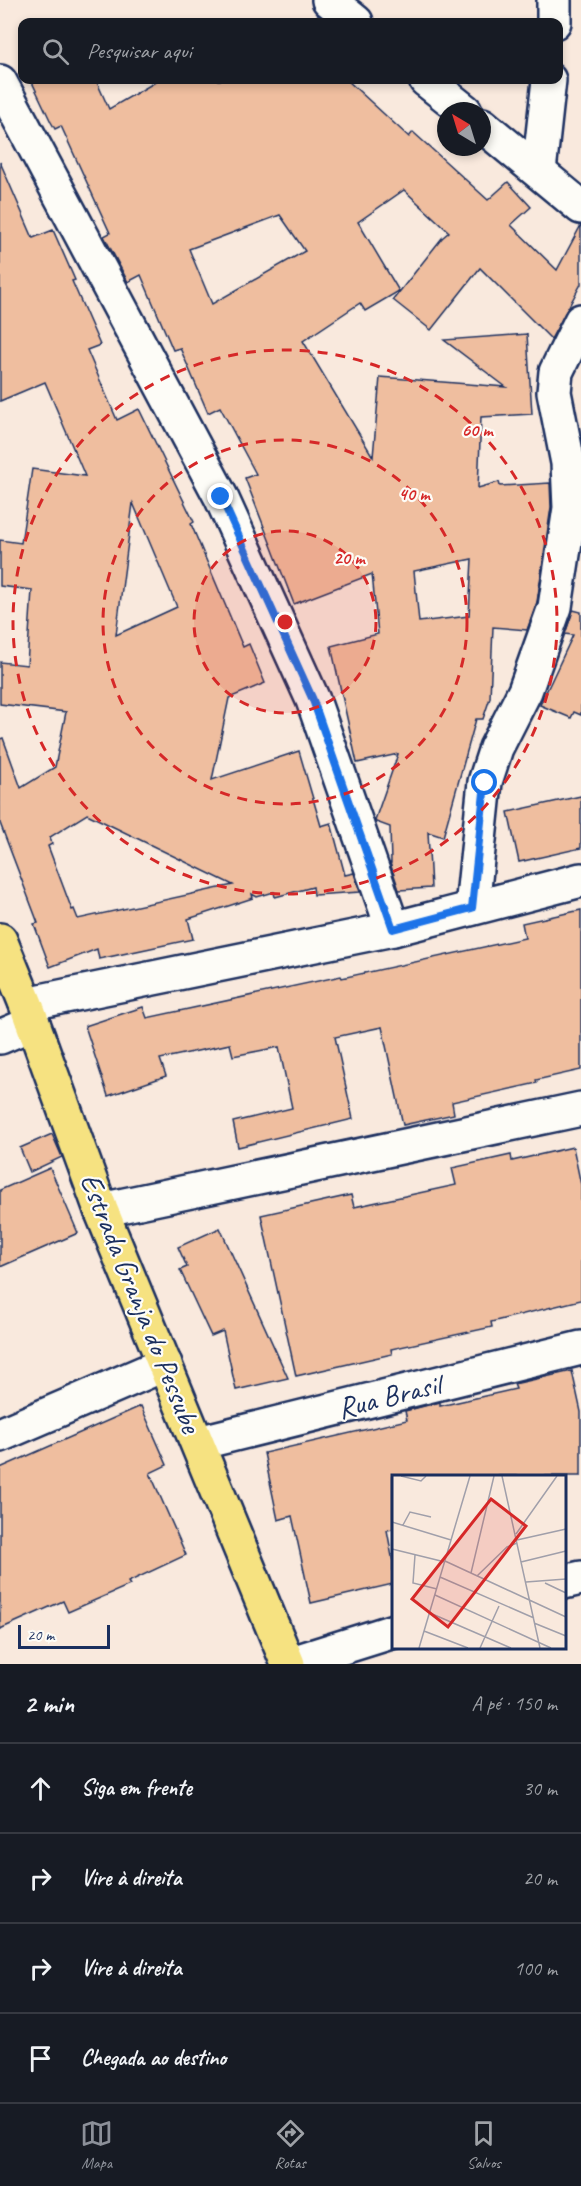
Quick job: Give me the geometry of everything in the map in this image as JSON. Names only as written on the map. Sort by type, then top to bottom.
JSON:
[{"type":"main road","name":"Estrada Granja do Pessube","points":[[0,940],[102,1210],[288,1664]]},
{"type":"street","points":[[329,0],[351,18]]},
{"type":"street","points":[[554,0],[554,18]]},
{"type":"street","points":[[0,82],[221,497],[313,700],[393,929]]},
{"type":"street","points":[[431,84],[454,102]]},
{"type":"street","points":[[539,171],[549,84]]},
{"type":"street","points":[[491,132],[581,207]]},
{"type":"street","points":[[472,908],[485,783],[496,748],[525,691],[555,607],[570,508],[568,463],[554,392],[556,372],[581,321]]},
{"type":"street","points":[[0,1037],[29,1013],[393,929],[581,880]]},
{"type":"street","points":[[102,1210],[581,1109]]},
{"type":"street","name":"Rua Brasil","points":[[198,1443],[581,1348]]},
{"type":"street","points":[[0,1435],[165,1364]]},
{"type":"street","points":[[566,1582],[581,1578]]},
{"type":"street","points":[[288,1664],[392,1631]]},
{"type":"building","points":[[33,84],[98,84],[109,109],[152,84],[351,84],[409,137],[413,132],[488,200],[508,182],[531,207],[511,225],[557,270],[581,225],[581,284],[551,339],[480,268],[431,330],[393,300],[449,232],[404,190],[358,222],[399,291],[365,311],[360,303],[303,341],[373,457],[380,377],[506,387],[444,340],[527,334],[532,414],[481,417],[478,488],[499,482],[500,486],[550,483],[551,507],[537,602],[527,630],[493,627],[490,698],[483,719],[476,719],[443,837],[428,832],[431,888],[399,890],[390,863],[390,827],[375,820],[398,754],[357,763],[331,646],[378,634],[372,574],[294,604],[245,478],[256,474],[220,407],[208,413],[180,348],[173,350],[141,275],[128,282],[104,236],[110,233],[61,126],[55,129]],"holes":[[[280,215],[305,251],[212,304],[189,249]],[[472,559],[469,616],[419,622],[414,571]]]},
{"type":"building","points":[[0,162],[33,238],[53,230],[100,345],[87,350],[117,420],[139,409],[194,522],[191,524],[243,647],[249,644],[265,683],[229,698],[212,780],[299,751],[321,826],[331,823],[345,875],[354,873],[360,892],[314,895],[313,887],[275,897],[274,892],[257,897],[252,894],[253,898],[188,919],[193,939],[99,959],[97,949],[50,967],[34,924],[38,923],[0,823],[0,739],[3,738],[21,788],[55,767],[66,712],[0,704],[0,662],[27,665],[32,590],[0,586],[0,540],[21,543],[32,469],[85,476],[45,382],[0,401]],"holes":[[[133,503],[177,607],[116,635]],[[87,814],[233,885],[78,919],[74,909],[72,910],[48,846],[52,844],[50,837]]]},
{"type":"building","points":[[573,610],[581,612],[581,715],[574,712],[571,718],[540,705],[573,635],[565,634]]},
{"type":"building","points":[[581,796],[581,848],[519,862],[508,812]]},
{"type":"building","points":[[581,910],[581,1070],[536,1080],[537,1083],[452,1102],[454,1114],[403,1125],[382,1027],[335,1037],[353,1119],[238,1147],[233,1122],[292,1108],[279,1047],[233,1056],[230,1044],[160,1059],[166,1076],[108,1096],[85,1026],[143,1007],[147,1018],[525,938],[522,923]]},
{"type":"building","points":[[52,1134],[62,1157],[30,1172],[20,1148]]},
{"type":"building","points":[[573,1147],[581,1185],[581,1300],[491,1322],[492,1327],[391,1349],[392,1354],[296,1376],[261,1215],[351,1195],[354,1207],[456,1185],[452,1168],[511,1155],[512,1161]]},
{"type":"building","points":[[50,1168],[78,1233],[0,1267],[0,1190]]},
{"type":"building","points":[[220,1228],[288,1378],[236,1390],[223,1331],[211,1336],[180,1270],[187,1267],[178,1247]]},
{"type":"building","points":[[572,1371],[581,1412],[581,1476],[392,1475],[392,1529],[387,1530],[392,1557],[392,1584],[311,1603],[292,1516],[278,1520],[264,1453],[407,1420],[405,1411],[440,1402],[440,1406],[516,1389],[514,1384]]},
{"type":"building","points":[[141,1406],[167,1465],[150,1473],[186,1555],[128,1582],[130,1585],[68,1612],[63,1601],[0,1629],[0,1468]]},
{"type":"route","points":[[221,497],[313,700],[393,929],[472,908],[485,783]]}]
